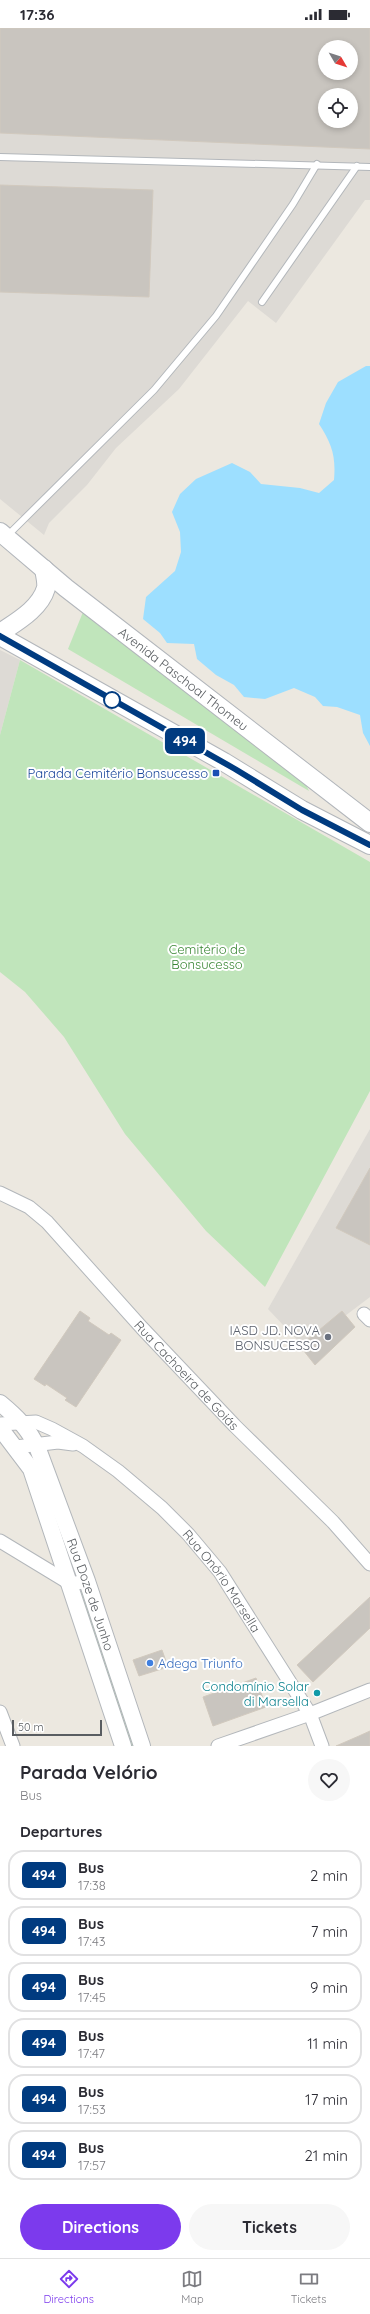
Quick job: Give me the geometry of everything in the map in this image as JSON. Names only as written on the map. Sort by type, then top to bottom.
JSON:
[{"type":"main road","name":"Avenida Paschoal Thomeu","points":[[3,535],[44,570],[370,822]]},
{"type":"main road","points":[[44,570],[46,588],[37,604],[23,617],[0,634],[269,789],[302,810],[370,845]]},
{"type":"main road","points":[[269,789],[287,793],[370,833]]},
{"type":"street","name":"Rua Cachoeira de Goiás","points":[[0,1193],[29,1207],[51,1227],[142,1328],[235,1426],[333,1522],[370,1564]]},
{"type":"street","name":"Rua Doze de Junho","points":[[0,1403],[21,1421],[35,1444],[87,1581],[142,1746]]},
{"type":"street","name":"Rua Onório Marsella","points":[[0,1424],[21,1421],[36,1422],[52,1429],[83,1446],[118,1471],[162,1508],[188,1534],[220,1572],[310,1714],[322,1746]]},
{"type":"street","name":"Rua Doze de Junho","points":[[0,1428],[16,1447],[31,1469],[71,1584],[123,1746]]},
{"type":"street","points":[[16,1447],[58,1442],[83,1446]]},
{"type":"street","points":[[0,1541],[71,1584],[87,1581]]},
{"type":"street","points":[[218,1746],[310,1714],[370,1690]]},
{"type":"street","points":[[0,1712],[12,1746]]},
{"type":"lane","points":[[0,157],[317,164],[370,167]]},
{"type":"lane","points":[[3,535],[159,384],[216,316],[293,204],[317,164]]},
{"type":"lane","points":[[262,302],[357,166]]},
{"type":"shaded area","points":[[0,28],[370,28],[370,200],[365,200],[276,323],[248,301],[179,389],[116,448],[87,485],[49,523],[44,535],[0,499]]},
{"type":"shaded area","points":[[0,650],[20,660],[0,735]]},
{"type":"shaded area","points":[[370,1129],[370,1297],[304,1347],[268,1309]]},
{"type":"green space","points":[[83,612],[302,776],[309,791],[68,649]]},
{"type":"green space","name":"Cemitério de Bonsucesso","points":[[20,660],[370,862],[370,1091],[265,1287],[206,1231],[125,1134],[64,1037],[25,992],[0,972],[0,735]]},
{"type":"green space","points":[[84,1591],[135,1746],[130,1746],[80,1592]]},
{"type":"water","points":[[366,366],[370,366],[370,746],[363,733],[360,715],[337,707],[323,706],[315,697],[294,688],[265,699],[244,697],[234,685],[216,675],[197,659],[194,644],[167,643],[160,633],[143,619],[146,597],[175,571],[181,552],[180,532],[172,512],[180,494],[196,479],[232,463],[250,472],[261,484],[300,488],[319,493],[334,480],[334,457],[330,444],[319,424],[326,403],[338,382]]},
{"type":"building","points":[[0,28],[370,28],[370,149],[0,133]]},
{"type":"building","points":[[0,185],[153,190],[149,297],[0,292]]},
{"type":"building","points":[[370,1168],[370,1245],[336,1228]]},
{"type":"building","points":[[80,1311],[90,1318],[88,1321],[109,1335],[111,1333],[121,1340],[76,1407],[65,1400],[67,1398],[46,1384],[45,1386],[34,1379]]},
{"type":"building","name":"IASD JD. NOVA BONSUCESSO","points":[[342,1311],[355,1327],[315,1365],[300,1346]]},
{"type":"building","points":[[370,1597],[370,1628],[313,1682],[297,1665]]},
{"type":"building","name":"Adega Triunfo","points":[[162,1650],[168,1667],[139,1676],[133,1660]]},
{"type":"building","points":[[256,1678],[266,1707],[213,1726],[203,1697]]},
{"type":"building","points":[[370,1731],[370,1746],[336,1746],[359,1736]]},
{"type":"bus line","name":"494","points":[[0,636],[235,769],[302,810],[370,845]]},
{"type":"place","name":"Parada Cemitério Bonsucesso","points":[[216,773]]},
{"type":"place","name":"IASD JD. NOVA BONSUCESSO","points":[[328,1337]]},
{"type":"place","name":"Adega Triunfo","points":[[150,1663]]},
{"type":"place","name":"Condomínio Solar di Marsella","points":[[317,1693]]}]
